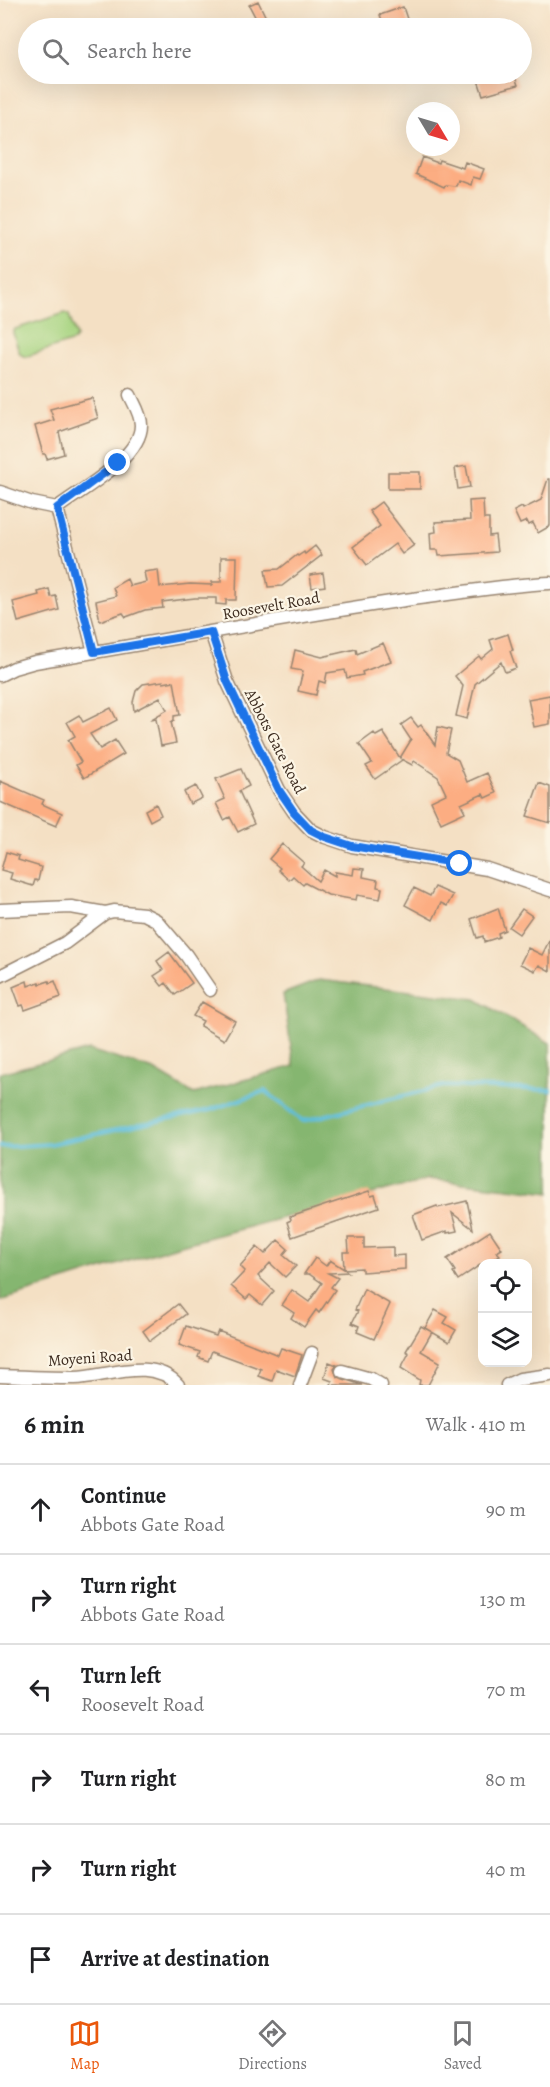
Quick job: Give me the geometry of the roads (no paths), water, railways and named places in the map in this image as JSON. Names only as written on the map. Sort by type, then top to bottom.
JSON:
[{"type":"street","points":[[0,492],[32,503],[57,508],[118,463],[132,448],[141,429],[141,423],[130,395]]},
{"type":"street","points":[[57,508],[94,652]]},
{"type":"street","name":"Roosevelt Road","points":[[0,675],[35,662],[285,618],[468,592],[550,583]]},
{"type":"street","name":"Abbots Gate Road","points":[[211,632],[227,681],[279,790],[294,812],[311,830],[352,846],[487,869],[550,890]]},
{"type":"street","points":[[0,910],[71,907],[105,913],[114,911],[144,914],[156,920],[186,955],[210,990]]},
{"type":"street","points":[[0,976],[65,943],[105,913]]},
{"type":"street","points":[[300,1385],[312,1353]]},
{"type":"street","name":"Moyeni Road","points":[[0,1376],[78,1378],[142,1370],[165,1374],[178,1385]]},
{"type":"street","points":[[342,1371],[371,1379],[381,1385]]},
{"type":"street","points":[[507,1385],[525,1378],[550,1375]]},
{"type":"waterway","points":[[0,1147],[50,1144],[210,1110],[265,1091],[303,1121],[443,1086],[550,1090]]}]
